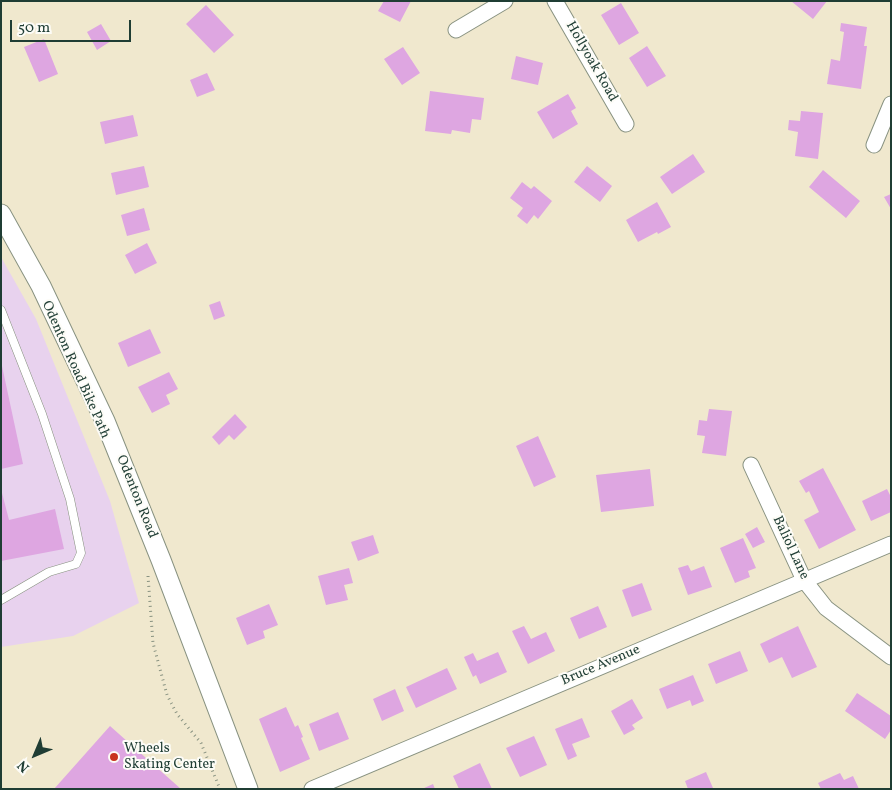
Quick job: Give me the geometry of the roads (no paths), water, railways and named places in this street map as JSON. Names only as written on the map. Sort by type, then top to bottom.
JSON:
[{"type":"street","points":[[456,30],[505,1]]},
{"type":"street","name":"Hollyoak Road","points":[[555,1],[626,124]]},
{"type":"street","points":[[874,145],[891,104]]},
{"type":"street","name":"Odenton Road","points":[[1,214],[41,286],[105,421],[165,568],[248,789]]},
{"type":"street","name":"Baliol Lane","points":[[752,465],[804,580],[826,608],[891,657]]},
{"type":"street","name":"Bruce Avenue","points":[[312,789],[891,544]]},
{"type":"lane","points":[[1,310],[42,414],[70,499],[81,553],[76,564],[49,572],[1,600]]},
{"type":"place","name":"Wheels Skating Center","points":[[114,757]]}]
